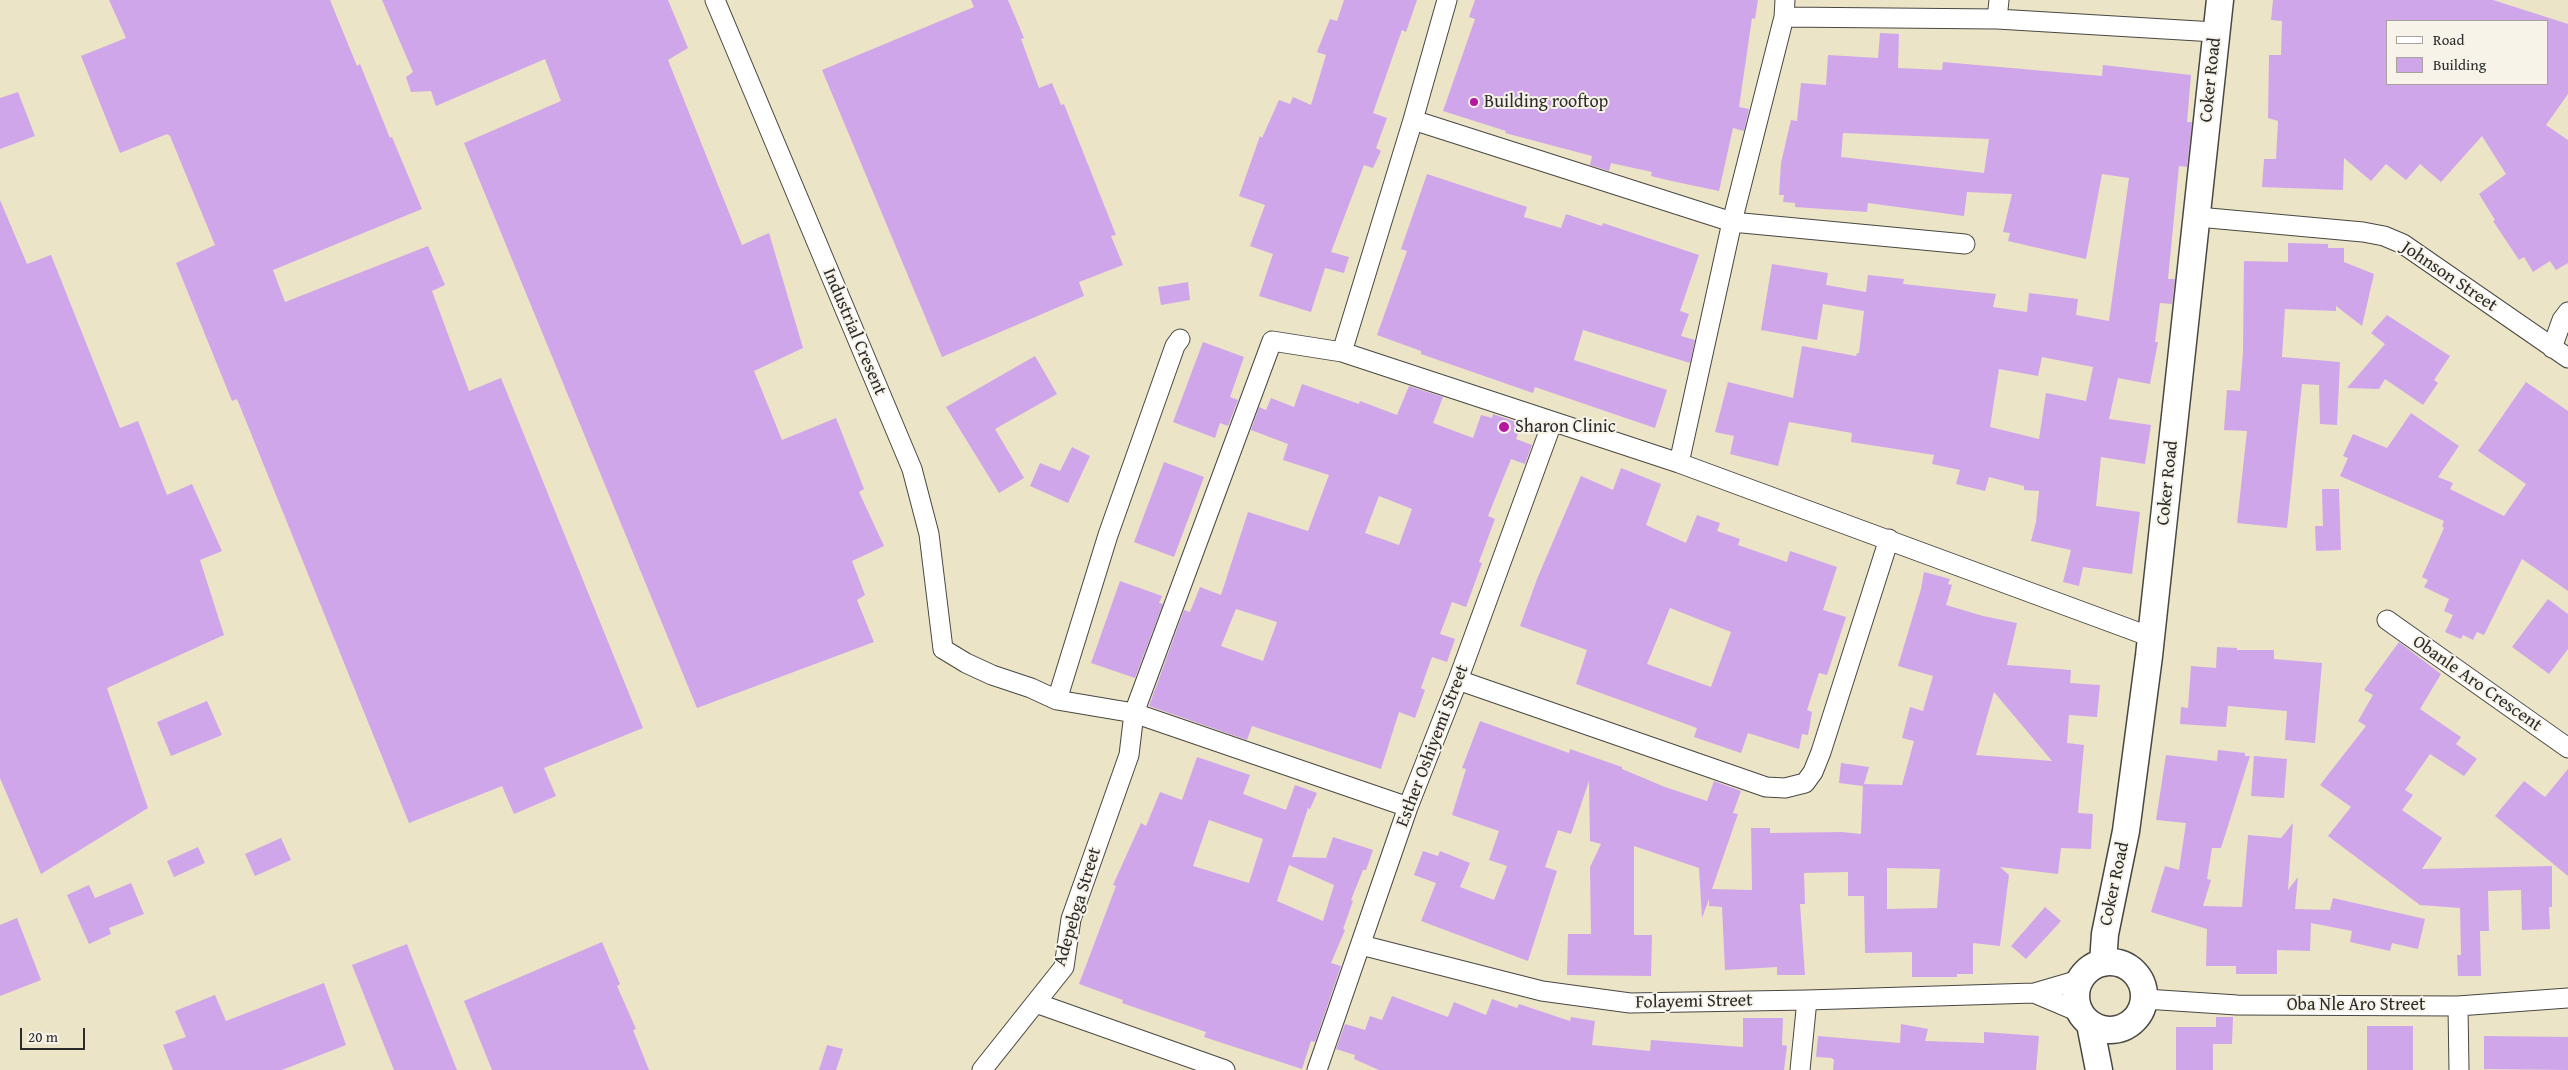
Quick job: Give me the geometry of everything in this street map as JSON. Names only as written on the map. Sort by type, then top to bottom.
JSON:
[{"type":"main road","name":"Coker Road","points":[[2113,964],[2105,934],[2126,831],[2151,636],[2198,217],[2215,32],[2220,0]]},
{"type":"main road","points":[[2085,1018],[2107,1031],[2132,1023],[2138,1016],[2145,999],[2140,978],[2113,964],[2093,967],[2082,979],[2076,991],[2099,1070]]},
{"type":"main road","points":[[2106,1070],[2121,1028]]},
{"type":"street","name":"Industrial Cresent","points":[[715,0],[912,469],[929,534],[943,650],[966,664],[1031,688],[1057,700]]},
{"type":"street","points":[[1446,0],[1413,120],[1342,352],[1552,423],[1679,463],[2151,636]]},
{"type":"street","points":[[1679,463],[1732,222],[1785,8],[1998,9],[2215,32]]},
{"type":"street","points":[[1413,120],[1732,222],[1965,244]]},
{"type":"street","name":"Johnson Street","points":[[2198,217],[2363,232],[2384,236],[2403,244],[2568,358]]},
{"type":"street","points":[[2552,348],[2562,320],[2568,312]]},
{"type":"street","points":[[1180,340],[1175,346],[1108,535],[1057,700],[1125,711],[1408,807]]},
{"type":"street","name":"Adepebga Street","points":[[982,1070],[1064,967],[1071,919],[1129,755],[1125,711],[1272,340],[1342,352]]},
{"type":"street","name":"Esther Oshiyemi Street","points":[[1317,1070],[1408,807],[1458,680],[1552,423]]},
{"type":"street","points":[[1458,680],[1766,787],[1785,788],[1805,783],[1813,772],[1821,752],[1889,539]]},
{"type":"street","name":"Obanle Aro Crescent","points":[[2387,620],[2568,748]]},
{"type":"street","name":"Folayemi Street","points":[[1361,946],[1542,991],[1630,1003],[1807,1000],[2034,992]]},
{"type":"street","points":[[2034,992],[2082,979]]},
{"type":"street","points":[[2034,992],[2085,1018]]},
{"type":"street","name":"Oba Nle Aro Street","points":[[2145,999],[2237,1005],[2458,1006],[2568,998]]},
{"type":"street","points":[[1800,1070],[1807,1000]]},
{"type":"street","points":[[1036,1003],[1204,1066],[1225,1070]]},
{"type":"street","points":[[2458,1006],[2459,1070]]},
{"type":"building","points":[[109,0],[330,0],[357,66],[360,64],[390,138],[392,137],[422,209],[273,270],[285,302],[428,246],[445,285],[432,291],[469,391],[501,378],[643,728],[544,768],[556,796],[514,814],[502,786],[409,823],[237,399],[232,401],[176,263],[215,245],[170,136],[167,134],[120,153],[81,56],[126,38]]},
{"type":"building","points":[[382,0],[668,0],[688,48],[668,60],[742,245],[769,233],[803,348],[754,371],[782,440],[836,418],[864,489],[859,492],[884,546],[852,561],[865,595],[857,600],[874,642],[697,708],[464,143],[561,101],[545,59],[436,106],[431,91],[411,92],[406,77],[413,72]]},
{"type":"building","points":[[971,0],[1008,0],[1024,38],[1021,39],[1039,88],[1052,83],[1061,105],[1064,104],[1116,235],[1111,236],[1123,265],[1079,282],[1084,296],[942,357],[822,70],[974,7]]},
{"type":"building","points":[[1344,0],[1417,0],[1406,32],[1402,30],[1373,113],[1387,118],[1376,148],[1381,151],[1373,168],[1364,165],[1331,252],[1349,257],[1344,273],[1325,268],[1311,312],[1259,296],[1273,254],[1250,246],[1265,205],[1239,196],[1260,136],[1262,138],[1279,100],[1290,104],[1293,97],[1311,105],[1326,55],[1317,52],[1330,19],[1337,21]]},
{"type":"building","points":[[1475,0],[1758,0],[1755,19],[1752,18],[1739,107],[1749,109],[1744,131],[1733,128],[1719,191],[1651,176],[1652,172],[1611,163],[1609,171],[1590,165],[1592,156],[1505,133],[1506,131],[1443,111],[1475,19],[1469,17]]},
{"type":"building","points":[[2273,0],[2493,0],[2568,24],[2568,94],[2546,125],[2568,140],[2568,263],[2556,270],[2550,261],[2533,272],[2524,257],[2519,260],[2493,221],[2495,220],[2479,194],[2506,174],[2482,136],[2441,182],[2420,164],[2406,180],[2386,164],[2371,181],[2344,158],[2343,190],[2262,187],[2264,159],[2276,159],[2278,121],[2268,118],[2269,55],[2281,55],[2282,21],[2271,20]]},
{"type":"building","points":[[1880,33],[1899,34],[1898,68],[1942,70],[1943,62],[2102,76],[2103,65],[2191,75],[2187,122],[2192,122],[2187,167],[2179,166],[2168,279],[2175,279],[2172,304],[2160,303],[2155,342],[2158,342],[2150,384],[2118,378],[2109,419],[2151,425],[2145,464],[2101,457],[2096,506],[2140,512],[2132,574],[2083,567],[2079,586],[2063,582],[2071,550],[2031,541],[2036,522],[2039,491],[2024,490],[2024,486],[1989,477],[1985,491],[1956,484],[1960,470],[1932,464],[1934,455],[1851,442],[1852,433],[1789,422],[1778,466],[1730,454],[1734,436],[1715,432],[1728,382],[1793,398],[1802,346],[1856,356],[1859,353],[1864,311],[1823,304],[1817,340],[1761,330],[1772,264],[1828,273],[1826,285],[1866,292],[1868,275],[1904,279],[1903,284],[1996,294],[1993,307],[2027,312],[2029,293],[2078,299],[2076,315],[2109,321],[2129,178],[2102,174],[2086,259],[2008,241],[2010,233],[2003,232],[2012,194],[1967,192],[1964,216],[1868,203],[1867,212],[1795,207],[1795,203],[1783,202],[1784,195],[1779,195],[1781,163],[1791,120],[1797,121],[1801,83],[1826,85],[1828,55],[1878,58]],"holes":[[[1843,133],[1989,139],[1984,173],[1841,157]],[[2042,357],[2093,367],[2086,401],[2046,393],[2039,439],[1990,427],[1999,369],[2038,376]]]},
{"type":"building","points":[[18,92],[35,136],[0,149],[0,98]]},
{"type":"building","points":[[1427,174],[1527,207],[1524,217],[1561,228],[1566,214],[1602,226],[1603,223],[1699,255],[1680,311],[1689,314],[1681,336],[1695,340],[1690,363],[1583,330],[1574,360],[1667,390],[1655,428],[1535,387],[1533,393],[1421,354],[1421,351],[1377,335],[1407,251],[1401,249]]},
{"type":"building","points":[[0,200],[27,264],[51,255],[120,428],[138,421],[167,495],[192,484],[222,551],[200,560],[224,635],[107,688],[148,808],[41,874],[0,778]]},
{"type":"building","points":[[2288,243],[2328,244],[2328,248],[2344,248],[2344,262],[2374,274],[2362,326],[2336,306],[2336,311],[2285,309],[2282,357],[2340,362],[2337,425],[2320,424],[2319,385],[2302,384],[2287,528],[2237,523],[2247,431],[2224,430],[2227,390],[2240,391],[2243,352],[2244,261],[2288,262]]},
{"type":"building","points":[[1188,282],[1190,300],[1161,305],[1158,287]]},
{"type":"building","points":[[2387,315],[2450,356],[2434,380],[2438,383],[2423,405],[2385,379],[2379,389],[2347,388],[2385,344],[2371,333]]},
{"type":"building","points":[[1203,342],[1244,357],[1230,397],[1238,400],[1228,426],[1220,423],[1215,438],[1173,422]]},
{"type":"building","points":[[1035,356],[1057,394],[995,429],[1024,478],[999,493],[946,407]]},
{"type":"building","points":[[2526,382],[2568,411],[2568,591],[2522,559],[2484,635],[2477,632],[2473,640],[2463,635],[2461,639],[2445,632],[2453,615],[2444,611],[2449,599],[2424,587],[2428,580],[2422,577],[2444,528],[2442,526],[2444,521],[2340,476],[2348,458],[2343,456],[2353,434],[2387,448],[2411,413],[2459,446],[2438,477],[2453,483],[2450,489],[2504,516],[2526,484],[2478,451]]},
{"type":"building","points":[[1302,384],[1359,404],[1360,401],[1397,415],[1409,386],[1443,397],[1433,423],[1473,438],[1481,415],[1492,418],[1493,414],[1522,424],[1516,439],[1532,445],[1525,464],[1511,459],[1488,516],[1495,519],[1479,562],[1482,563],[1466,607],[1452,602],[1440,634],[1455,639],[1447,662],[1432,657],[1421,688],[1425,690],[1415,718],[1399,712],[1381,769],[1252,726],[1247,740],[1149,706],[1184,610],[1190,612],[1200,587],[1221,595],[1248,512],[1308,531],[1329,475],[1283,460],[1288,444],[1251,430],[1259,407],[1266,410],[1271,398],[1294,407]],"holes":[[[1379,496],[1412,509],[1399,545],[1365,533]],[[1236,609],[1277,622],[1263,661],[1221,646]]]},
{"type":"building","points":[[1072,447],[1090,456],[1068,503],[1030,486],[1040,463],[1060,471]]},
{"type":"building","points":[[1164,462],[1204,477],[1174,557],[1134,542]]},
{"type":"building","points":[[1621,468],[1661,484],[1646,525],[1686,543],[1697,515],[1720,523],[1717,531],[1740,539],[1738,545],[1787,562],[1790,551],[1837,567],[1823,610],[1846,617],[1827,675],[1819,673],[1807,710],[1812,712],[1808,735],[1802,734],[1799,749],[1748,733],[1741,753],[1694,737],[1697,728],[1576,684],[1587,650],[1520,626],[1537,579],[1581,476],[1613,490]],"holes":[[[1670,608],[1731,632],[1711,687],[1647,664]]]},
{"type":"building","points":[[2322,489],[2339,489],[2341,550],[2316,551],[2315,526],[2323,526]]},
{"type":"building","points":[[1924,572],[1950,579],[1948,584],[1952,585],[1946,605],[1983,616],[2017,623],[2007,665],[2071,670],[2070,683],[2100,685],[2097,717],[2069,715],[2067,743],[2084,745],[2078,813],[2093,814],[2091,849],[2061,848],[2058,874],[2000,867],[2009,875],[2000,946],[1973,943],[1973,974],[1957,974],[1957,977],[1912,977],[1912,952],[1865,953],[1864,896],[1848,896],[1848,872],[1804,873],[1805,904],[1800,904],[1805,975],[1777,975],[1777,967],[1725,970],[1722,907],[1709,906],[1709,899],[1702,918],[1699,868],[1634,846],[1634,935],[1652,935],[1651,976],[1567,975],[1568,934],[1591,934],[1590,867],[1601,844],[1590,841],[1589,781],[1571,834],[1558,830],[1545,867],[1557,871],[1528,961],[1421,921],[1436,883],[1414,875],[1423,851],[1438,856],[1440,851],[1470,863],[1460,887],[1494,900],[1507,866],[1489,860],[1499,831],[1452,815],[1466,769],[1462,768],[1480,721],[1569,753],[1570,749],[1622,767],[1622,769],[1665,787],[1707,801],[1714,781],[1741,791],[1733,813],[1738,814],[1712,889],[1752,890],[1751,828],[1770,828],[1770,833],[1842,832],[1861,834],[1863,786],[1839,783],[1841,763],[1869,767],[1864,784],[1902,785],[1914,741],[1902,738],[1910,707],[1923,711],[1933,676],[1898,666],[1921,589]],"holes":[[[1994,692],[2052,761],[1976,755]],[[1887,868],[1940,869],[1937,908],[1887,909]]]},
{"type":"building","points":[[1120,581],[1162,596],[1159,603],[1163,604],[1135,678],[1091,663]]},
{"type":"building","points":[[2548,599],[2568,614],[2568,649],[2549,674],[2512,647]]},
{"type":"building","points":[[2399,642],[2441,674],[2420,709],[2461,737],[2456,744],[2477,759],[2464,776],[2430,754],[2405,790],[2413,795],[2402,810],[2442,838],[2422,869],[2552,866],[2552,907],[2549,907],[2550,929],[2522,930],[2521,890],[2488,891],[2489,931],[2480,931],[2481,976],[2458,976],[2457,955],[2461,955],[2460,908],[2420,905],[2328,836],[2351,807],[2320,785],[2366,726],[2358,721],[2373,695],[2364,690]]},
{"type":"building","points":[[2217,647],[2237,648],[2237,650],[2274,650],[2274,659],[2322,663],[2315,743],[2285,740],[2287,711],[2228,706],[2226,727],[2180,724],[2181,707],[2188,708],[2191,666],[2216,668]]},
{"type":"building","points":[[207,701],[222,735],[171,756],[157,722]]},
{"type":"building","points":[[2218,750],[2245,753],[2245,756],[2250,756],[2221,848],[2212,848],[2207,879],[2211,880],[2203,906],[2242,907],[2248,835],[2281,838],[2293,823],[2288,890],[2298,877],[2295,909],[2330,910],[2333,898],[2425,919],[2418,949],[2392,943],[2390,951],[2350,942],[2352,931],[2311,923],[2310,951],[2277,950],[2277,974],[2236,974],[2236,966],[2206,966],[2207,929],[2151,912],[2165,866],[2179,870],[2186,823],[2156,820],[2166,755],[2217,761]]},
{"type":"building","points":[[2254,756],[2287,759],[2284,798],[2251,796]]},
{"type":"building","points":[[1197,757],[1250,775],[1243,794],[1286,810],[1295,785],[1317,793],[1310,809],[1308,808],[1292,857],[1326,858],[1333,837],[1373,850],[1366,870],[1363,870],[1351,900],[1353,901],[1343,929],[1345,930],[1331,963],[1341,966],[1315,1042],[1311,1041],[1302,1069],[1204,1037],[1206,1032],[1122,1003],[1123,1000],[1079,984],[1116,886],[1113,885],[1141,823],[1146,826],[1160,792],[1182,800]],"holes":[[[1209,820],[1263,839],[1249,883],[1193,866]],[[1289,865],[1334,885],[1323,921],[1277,901]]]},
{"type":"building","points":[[2568,769],[2568,876],[2495,816],[2524,781],[2545,797]]},
{"type":"building","points":[[281,838],[291,860],[255,876],[245,854]]},
{"type":"building","points":[[198,847],[205,863],[174,877],[167,861]]},
{"type":"building","points":[[131,883],[144,914],[109,928],[111,934],[89,944],[67,895],[89,885],[95,898]]},
{"type":"building","points":[[2045,907],[2061,921],[2026,959],[2011,946]]},
{"type":"building","points":[[17,918],[41,980],[0,996],[0,925]]},
{"type":"building","points":[[602,942],[620,984],[617,986],[636,1029],[633,1030],[649,1070],[492,1070],[464,1001]]},
{"type":"building","points":[[407,944],[457,1070],[394,1070],[352,965]]},
{"type":"building","points":[[324,983],[346,1045],[282,1070],[173,1070],[163,1045],[186,1037],[175,1011],[215,995],[226,1021]]},
{"type":"building","points":[[1392,996],[1448,1017],[1454,1002],[1486,1015],[1492,999],[1517,1008],[1519,1004],[1570,1021],[1571,1017],[1595,1021],[1592,1045],[1650,1051],[1651,1040],[1743,1047],[1743,1018],[1783,1018],[1782,1045],[1787,1046],[1784,1070],[1379,1070],[1354,1059],[1355,1055],[1336,1049],[1345,1024],[1365,1030],[1370,1016],[1382,1020]]},
{"type":"building","points":[[2216,1017],[2233,1017],[2232,1044],[2213,1044],[2213,1070],[2176,1070],[2176,1027],[2216,1027]]},
{"type":"building","points":[[1901,1024],[1928,1029],[1925,1041],[1984,1043],[1984,1032],[2039,1036],[2036,1070],[1833,1070],[1834,1060],[1832,1058],[1816,1057],[1818,1036],[1900,1043]]},
{"type":"building","points":[[2367,1026],[2413,1026],[2413,1070],[2367,1070]]},
{"type":"building","points":[[2484,1036],[2568,1037],[2568,1070],[2484,1069]]},
{"type":"building","points":[[827,1045],[843,1049],[836,1070],[819,1070]]},
{"type":"place","name":"Building rooftop","points":[[1474,102]]},
{"type":"place","name":"Sharon Clinic","points":[[1504,427]]}]
